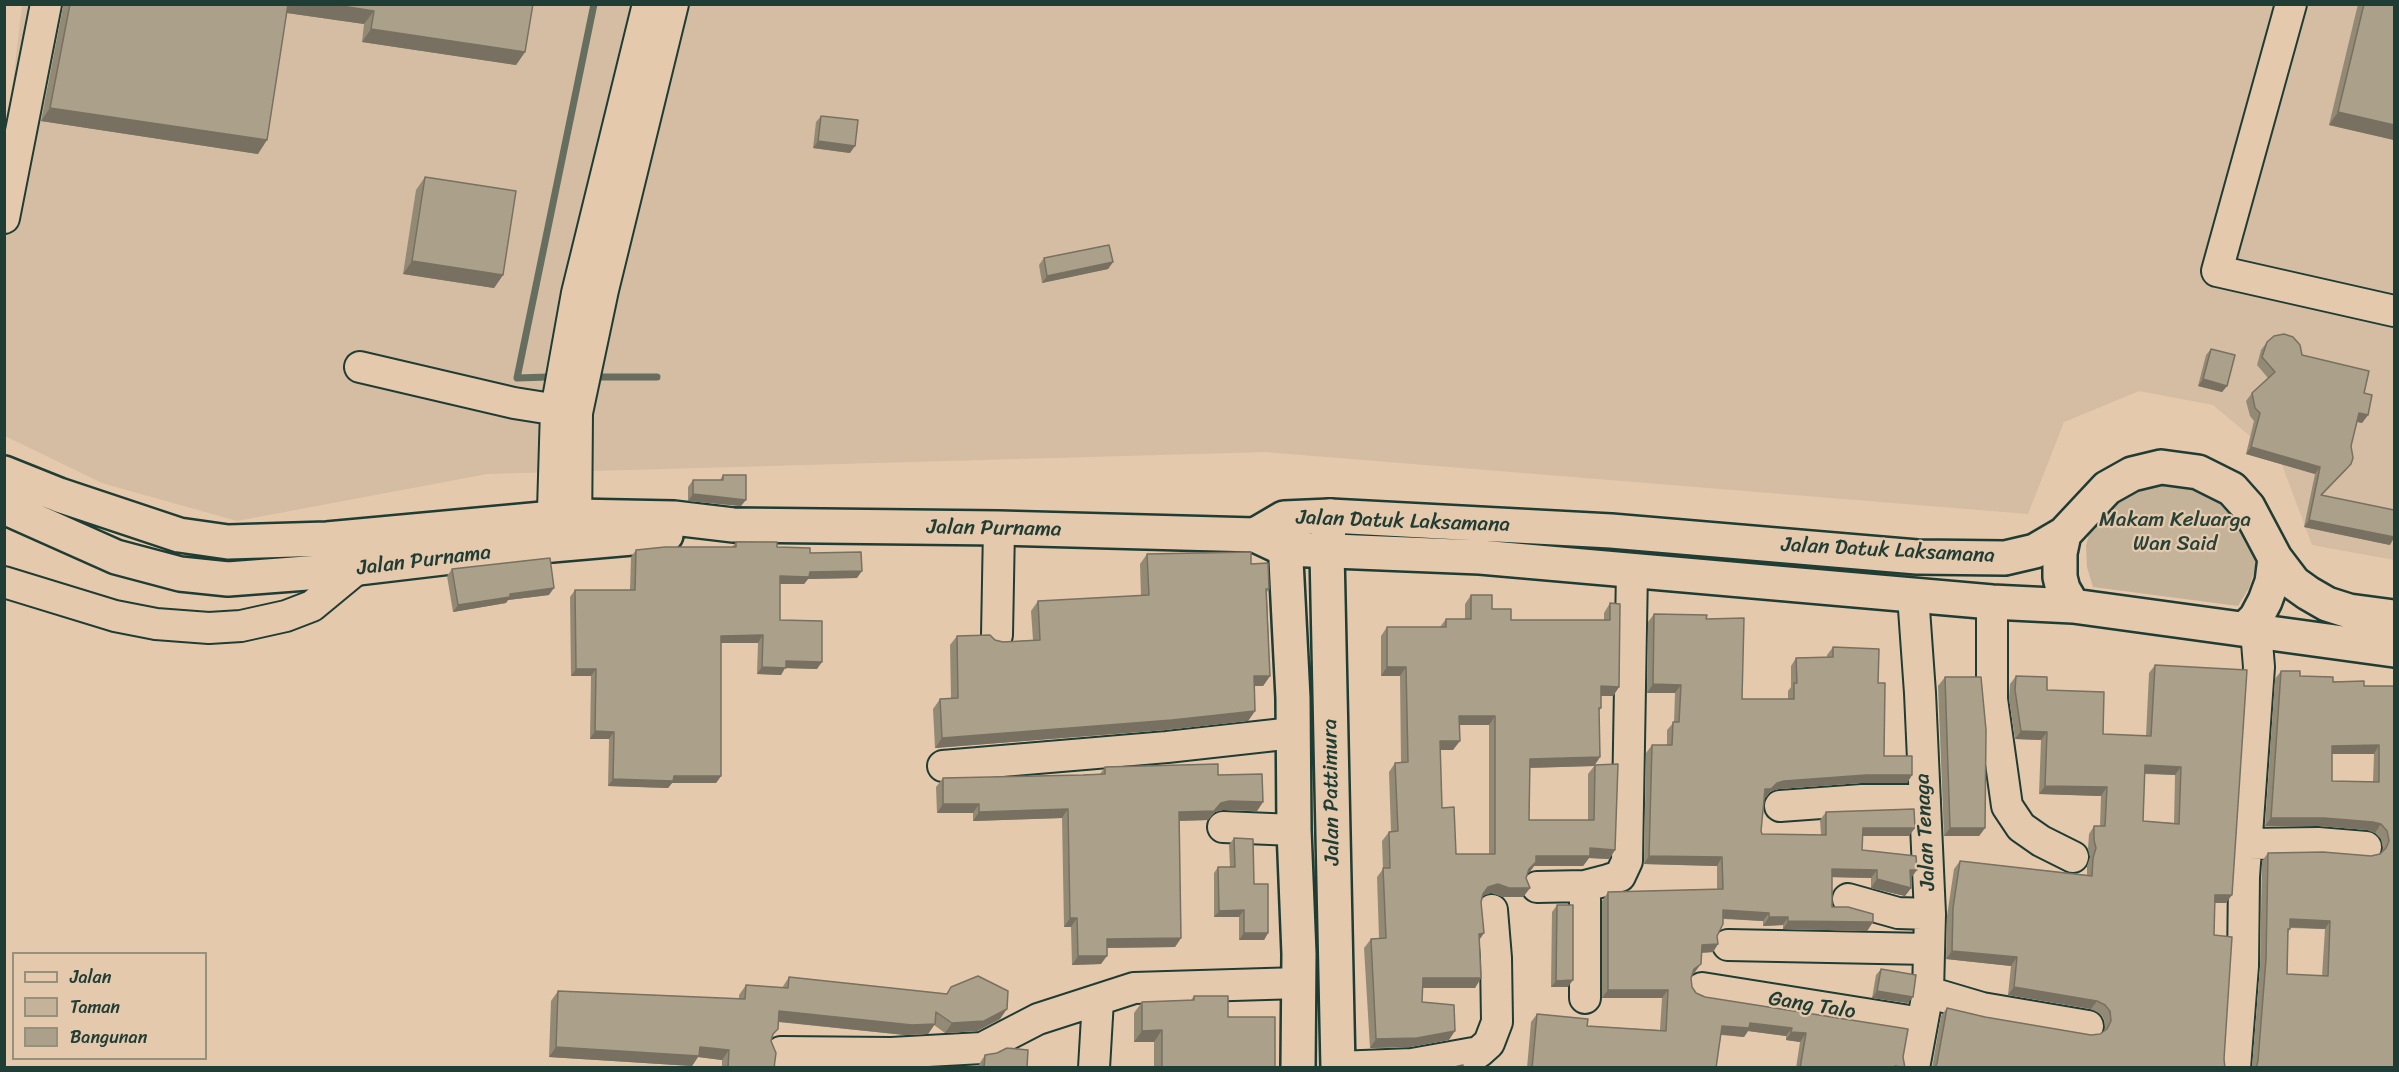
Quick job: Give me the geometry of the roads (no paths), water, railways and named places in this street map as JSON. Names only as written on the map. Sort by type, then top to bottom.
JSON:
[{"type":"main road","name":"Jalan Datuk Laksamana","points":[[1255,535],[1284,533],[1330,516],[1611,531],[1917,557],[2005,558],[2035,551],[2064,534],[2107,488],[2132,474],[2161,467],[2198,472],[2232,489],[2248,507],[2275,558],[2294,583],[2326,603],[2349,611],[2394,617]]},
{"type":"main road","name":"Jalan Purnama","points":[[4,473],[59,495],[179,535],[228,542],[564,531],[656,537],[733,525],[999,528],[1255,535]]},
{"type":"main road","name":"Jalan Purnama","points":[[4,507],[116,557],[180,574],[228,579],[358,568],[564,531]]},
{"type":"main road","name":"Jalan Pattimura","points":[[1330,516],[1327,552],[1338,1068]]},
{"type":"main road","name":"Jalan Datuk Laksamana","points":[[1284,533],[1327,552],[1480,557],[1992,602],[2073,606],[2394,650]]},
{"type":"main road","name":"Jalan Pattimura","points":[[1284,533],[1293,733],[1299,983],[1298,1068]]},
{"type":"main road","points":[[2064,534],[2060,553],[2060,577],[2073,606]]},
{"type":"main road","points":[[2250,630],[2272,582],[2275,558]]},
{"type":"street","points":[[4,218],[46,4]]},
{"type":"street","points":[[648,4],[650,49]]},
{"type":"street","points":[[564,531],[567,411],[597,265],[650,49],[673,4]]},
{"type":"street","points":[[2291,4],[2217,271],[2394,311]]},
{"type":"street","points":[[360,367],[514,403],[567,411]]},
{"type":"street","points":[[997,635],[999,528]]},
{"type":"street","points":[[4,582],[115,616],[156,624],[209,628],[241,626],[295,613],[312,606],[358,568]]},
{"type":"street","points":[[1537,887],[1585,886],[1620,876],[1627,861],[1632,570]]},
{"type":"street","name":"Jalan Tenaga","points":[[1912,595],[1930,914],[1928,992],[1914,1068]]},
{"type":"street","points":[[1992,602],[1992,699],[2007,806],[2021,827],[2041,841],[2073,857]]},
{"type":"street","points":[[2235,1068],[2243,966],[2244,877],[2259,667],[2250,630]]},
{"type":"street","points":[[943,766],[1167,747],[1293,733]]},
{"type":"street","points":[[1780,806],[1862,800],[1925,800]]},
{"type":"street","points":[[1223,827],[1294,830]]},
{"type":"street","points":[[2248,844],[2318,843],[2366,847]]},
{"type":"street","points":[[1585,886],[1585,998]]},
{"type":"street","points":[[1848,899],[1898,913],[1930,914]]},
{"type":"street","points":[[1338,1068],[1412,1064],[1479,1052],[1488,1043],[1497,1022],[1496,958],[1492,910]]},
{"type":"street","points":[[1728,945],[1929,949]]},
{"type":"street","points":[[782,1052],[891,1053],[982,1048],[1038,1019],[1134,988],[1299,983]]},
{"type":"street","name":"Gang Talo","points":[[1702,988],[1922,1023]]},
{"type":"street","points":[[1928,992],[1982,1008],[2088,1026]]},
{"type":"street","points":[[1094,1068],[1098,1000]]},
{"type":"waterway","points":[[548,377],[517,378],[594,4]]},
{"type":"waterway","points":[[598,377],[657,377]]},
{"type":"park label","name":"Makam Keluarga Wan Said","points":[[2175,533]]}]
